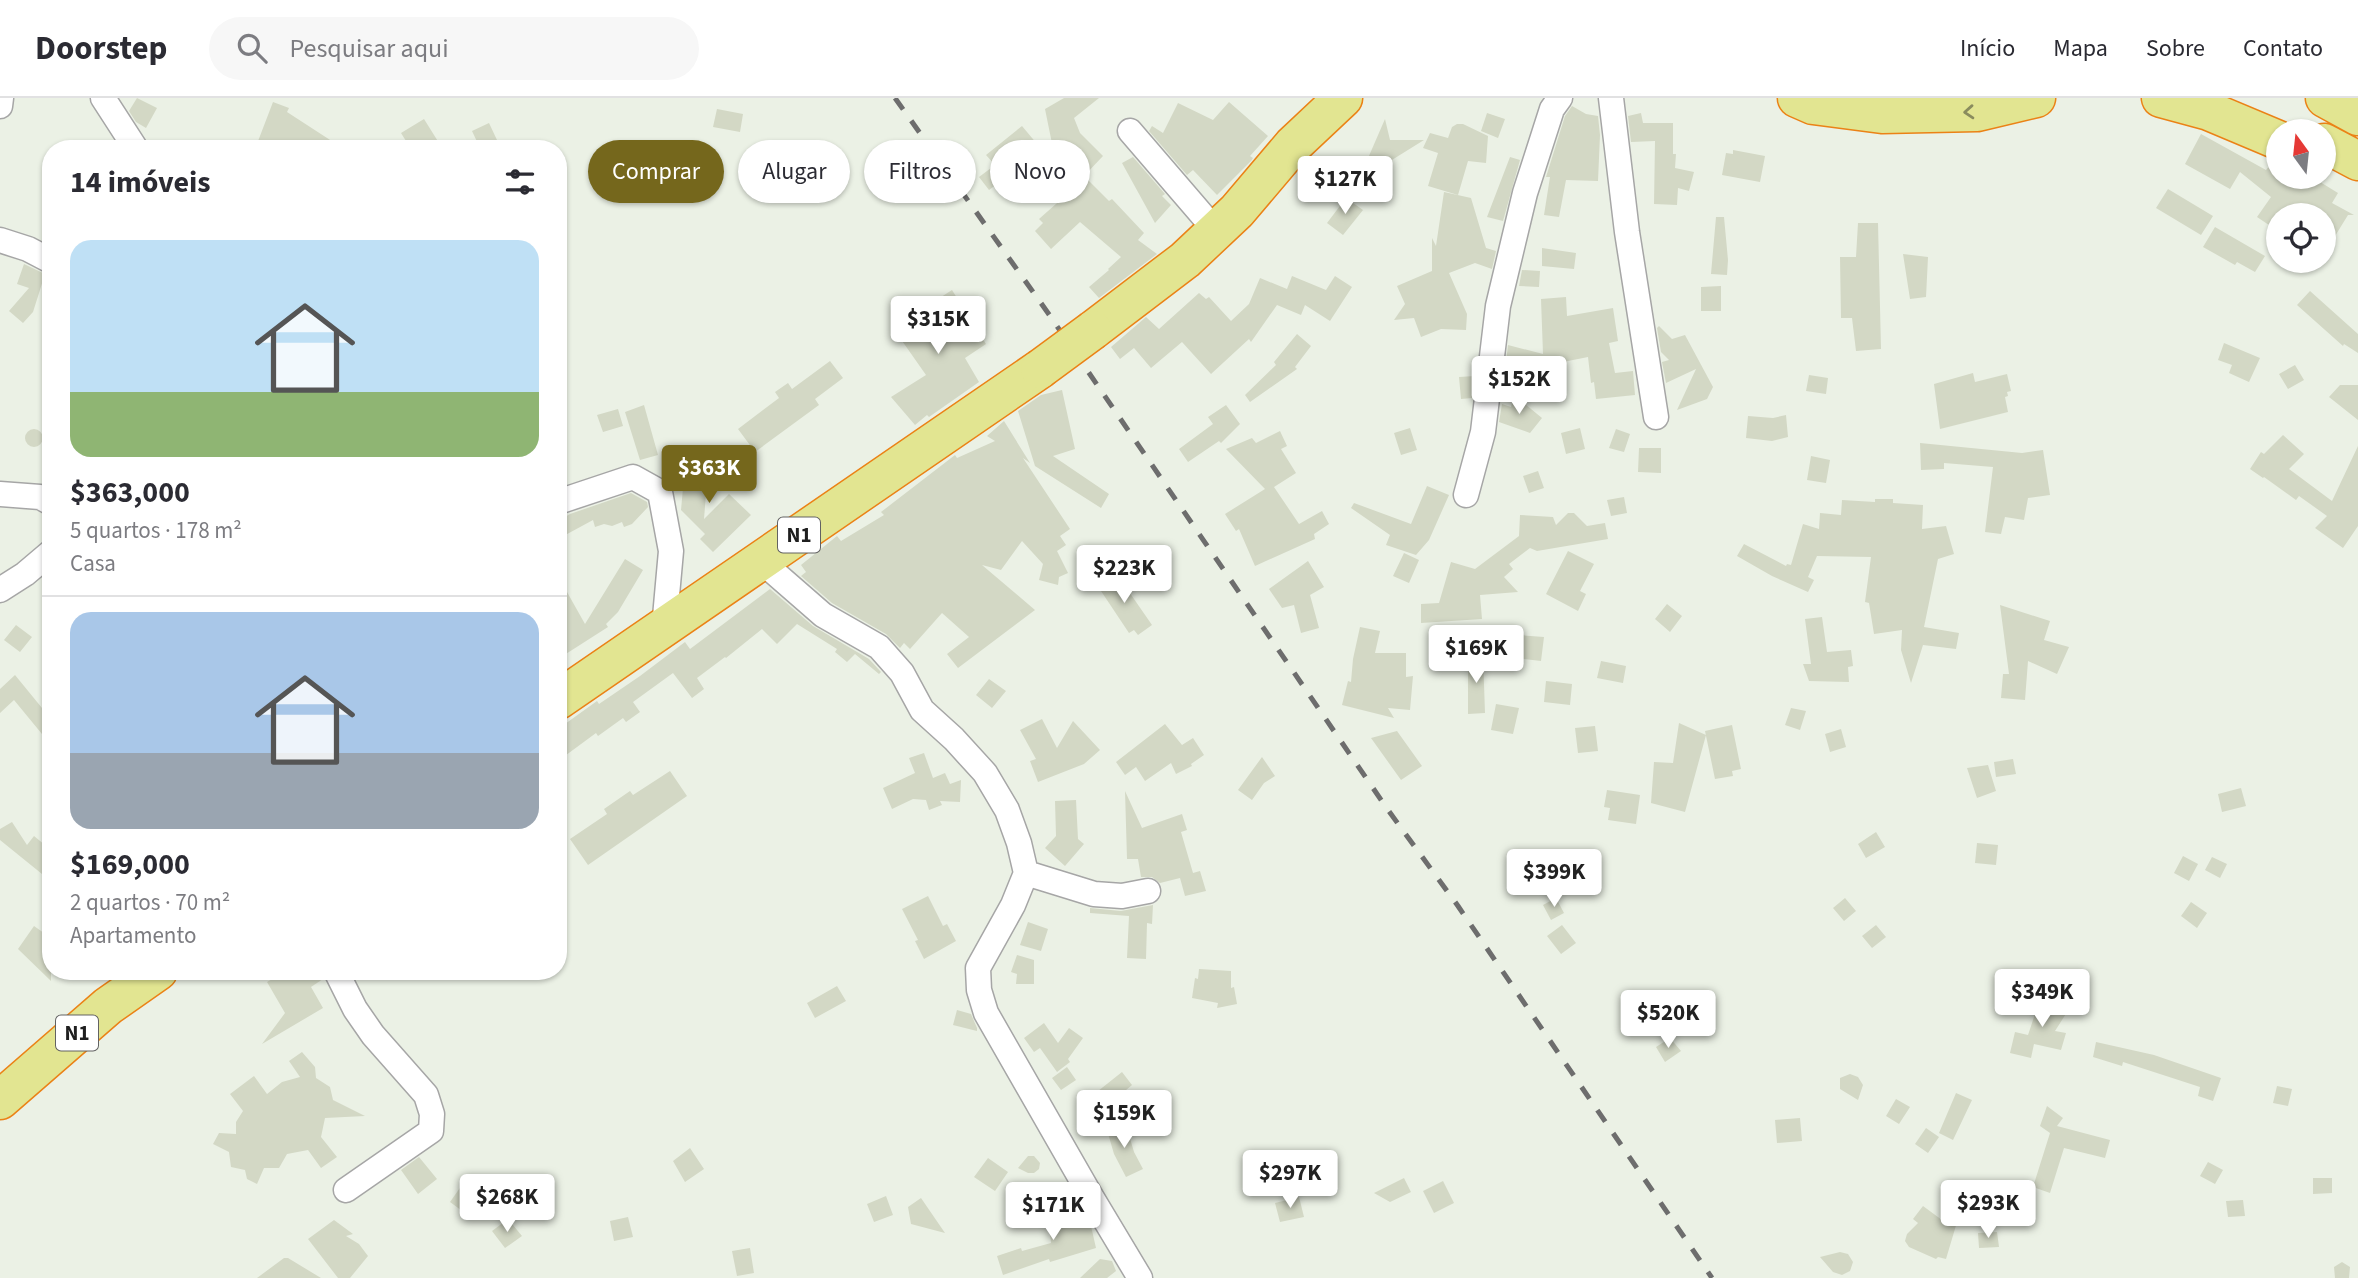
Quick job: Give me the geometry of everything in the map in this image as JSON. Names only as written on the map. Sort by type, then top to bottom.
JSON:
[{"type":"highway","points":[[1293,145],[1318,98]]},
{"type":"highway","name":"N1","points":[[567,694],[1040,369],[1185,260],[1237,211],[1293,145],[1325,98]]},
{"type":"highway","points":[[1293,145],[1343,98]]},
{"type":"highway","points":[[1797,98],[1813,105],[1882,114],[1977,112],[2036,98]]},
{"type":"highway","points":[[2161,98],[2209,111],[2266,135]]},
{"type":"highway","points":[[2241,98],[2280,119]]},
{"type":"highway","points":[[2325,98],[2358,116]]},
{"type":"highway","points":[[2352,98],[2358,103]]},
{"type":"highway","points":[[2336,149],[2358,161]]},
{"type":"highway","points":[[2336,163],[2358,172]]},
{"type":"highway","name":"N1","points":[[0,1100],[108,1006],[145,980]]},
{"type":"street","points":[[0,106],[1,98]]},
{"type":"street","points":[[103,98],[130,140]]},
{"type":"street","points":[[1466,495],[1483,432],[1498,306],[1525,193],[1552,109],[1560,98]]},
{"type":"street","points":[[1611,98],[1627,232],[1657,416]]},
{"type":"street","points":[[1130,131],[1216,232]]},
{"type":"street","points":[[0,240],[42,256]]},
{"type":"street","points":[[567,499],[633,477],[660,492],[671,551],[664,628]]},
{"type":"street","points":[[0,495],[42,498]]},
{"type":"street","points":[[0,590],[26,574],[42,560]]},
{"type":"street","points":[[761,561],[823,615],[880,647],[894,664],[922,710],[954,739],[985,773],[1007,810],[1026,873],[1013,905],[978,968],[979,990],[986,1013],[1006,1049],[1140,1278]]},
{"type":"street","points":[[1026,873],[1094,894],[1122,896],[1148,891]]},
{"type":"street","points":[[340,980],[355,1009],[373,1035],[426,1095],[432,1114],[431,1131],[346,1190]]},
{"type":"building","points":[[137,98],[157,108],[146,128],[136,122],[129,111]]},
{"type":"building","points":[[1064,98],[1099,98],[1074,118],[1080,133],[1087,140],[1051,140],[1045,109]]},
{"type":"building","points":[[273,102],[289,108],[287,112],[330,140],[258,140]]},
{"type":"building","points":[[1229,102],[1268,136],[1250,156],[1253,158],[1251,161],[1217,195],[1193,170],[1187,175],[1149,131],[1152,126],[1163,133],[1178,103],[1213,120]]},
{"type":"building","points":[[1572,106],[1586,114],[1598,116],[1598,181],[1566,180],[1559,217],[1544,215],[1550,177],[1546,177],[1565,116]]},
{"type":"building","points":[[717,109],[743,114],[740,132],[713,127]]},
{"type":"building","points":[[1487,113],[1505,119],[1498,138],[1481,131]]},
{"type":"building","points":[[1641,113],[1643,123],[1673,123],[1675,168],[1694,172],[1689,191],[1678,188],[1677,205],[1654,204],[1655,141],[1631,142],[1628,116]]},
{"type":"building","points":[[424,119],[437,140],[405,140],[401,133]]},
{"type":"building","points":[[1385,119],[1390,140],[1424,140],[1379,168],[1362,172]]},
{"type":"building","points":[[489,123],[497,140],[476,140],[472,131]]},
{"type":"building","points":[[1463,124],[1488,136],[1486,163],[1468,161],[1458,195],[1428,186],[1438,153],[1423,148],[1430,133],[1448,138],[1452,127]]},
{"type":"building","points":[[1022,126],[1034,140],[1005,140]]},
{"type":"building","points":[[2201,134],[2266,170],[2266,189],[2332,189],[2338,193],[2332,203],[2267,203],[2271,197],[2240,172],[2230,189],[2185,164]]},
{"type":"building","points":[[1090,143],[1103,156],[1090,170]]},
{"type":"building","points":[[1733,150],[1765,156],[1760,182],[1722,175],[1726,153],[1733,154]]},
{"type":"building","points":[[1133,157],[1165,194],[1162,196],[1171,205],[1155,223],[1122,163]]},
{"type":"building","points":[[1510,157],[1520,160],[1503,221],[1487,217]]},
{"type":"building","points":[[990,169],[990,189],[989,190],[979,177]]},
{"type":"building","points":[[1090,182],[1109,201],[1112,199],[1144,233],[1138,240],[1157,254],[1099,298],[1089,287],[1121,257],[1080,222],[1051,249],[1035,231],[1043,223],[1039,219],[1057,203],[1090,203]]},
{"type":"building","points":[[2168,189],[2213,216],[2201,235],[2156,208]]},
{"type":"building","points":[[1444,192],[1471,198],[1486,248],[1496,251],[1492,269],[1475,263],[1449,273],[1467,314],[1466,330],[1441,329],[1421,337],[1414,318],[1394,320],[1405,304],[1397,286],[1432,271],[1432,238],[1436,246]]},
{"type":"building","points":[[1346,198],[1363,210],[1343,235],[1327,223]]},
{"type":"building","points":[[2266,204],[2266,223],[2257,217]]},
{"type":"building","points":[[2336,205],[2354,215],[2348,215],[2336,234]]},
{"type":"building","points":[[1716,217],[1724,217],[1727,275],[1711,274]]},
{"type":"building","points":[[1858,223],[1878,223],[1881,349],[1856,351],[1852,318],[1841,318],[1840,257],[1856,257]]},
{"type":"building","points":[[2215,227],[2265,256],[2255,272],[2237,262],[2235,265],[2203,247]]},
{"type":"building","points":[[1542,248],[1576,253],[1574,269],[1542,266]]},
{"type":"building","points":[[1903,254],[1928,257],[1926,297],[1910,299]]},
{"type":"building","points":[[24,264],[42,273],[42,284],[33,312],[23,323],[9,311],[29,288],[17,284]]},
{"type":"building","points":[[1522,270],[1540,271],[1539,287],[1519,286]]},
{"type":"building","points":[[1292,276],[1326,290],[1335,276],[1352,287],[1330,321],[1305,305],[1301,315],[1277,305],[1251,342],[1249,339],[1211,374],[1182,342],[1151,368],[1134,348],[1120,359],[1111,347],[1146,317],[1159,329],[1199,293],[1206,299],[1209,297],[1231,321],[1249,304],[1260,278],[1287,289]]},
{"type":"building","points":[[1721,286],[1721,311],[1701,311],[1701,287]]},
{"type":"building","points":[[952,290],[986,344],[965,358],[979,382],[915,425],[891,397],[926,375],[893,328]]},
{"type":"building","points":[[2310,291],[2358,334],[2358,353],[2344,344],[2343,346],[2297,305]]},
{"type":"building","points":[[1566,297],[1567,316],[1613,308],[1618,341],[1609,343],[1615,373],[1633,371],[1635,395],[1596,399],[1588,357],[1558,363],[1548,395],[1546,389],[1518,381],[1522,366],[1506,362],[1508,345],[1543,354],[1541,299]]},
{"type":"building","points":[[1659,326],[1672,339],[1685,335],[1713,387],[1707,399],[1677,410],[1696,369],[1666,383],[1662,362],[1669,360],[1661,352],[1657,328]]},
{"type":"building","points":[[1297,334],[1311,346],[1295,367],[1297,369],[1250,402],[1245,395],[1276,365],[1274,362]]},
{"type":"building","points":[[2224,343],[2260,358],[2249,382],[2229,373],[2232,365],[2218,360]]},
{"type":"building","points":[[830,361],[843,378],[815,399],[819,405],[755,452],[738,429],[779,398],[775,392],[788,383],[792,389]]},
{"type":"building","points":[[2295,365],[2304,380],[2288,389],[2279,374]]},
{"type":"building","points":[[1973,373],[1975,382],[2007,374],[2011,391],[2007,392],[2008,396],[2005,397],[2008,412],[1940,429],[1934,384]]},
{"type":"building","points":[[1809,375],[1828,378],[1826,394],[1806,391]]},
{"type":"building","points":[[1475,376],[1472,398],[1461,399],[1459,377]]},
{"type":"building","points":[[2340,385],[2358,385],[2358,420],[2329,397]]},
{"type":"building","points":[[1062,390],[1075,449],[1053,456],[1109,494],[1101,508],[1035,466],[1018,411],[1041,395]]},
{"type":"building","points":[[1514,395],[1542,418],[1530,433],[1499,422],[1502,404],[1511,407]]},
{"type":"building","points":[[644,405],[658,455],[640,460],[625,412]]},
{"type":"building","points":[[1226,405],[1240,424],[1221,443],[1219,441],[1188,462],[1179,449],[1213,424],[1208,417]]},
{"type":"building","points":[[618,409],[623,426],[603,432],[597,415]]},
{"type":"building","points":[[1786,415],[1788,437],[1772,441],[1746,438],[1748,416],[1773,418]]},
{"type":"building","points":[[1004,421],[1030,463],[1023,458],[1070,529],[1060,536],[1066,545],[1057,551],[1068,573],[1059,577],[1058,585],[1039,580],[1043,564],[1022,541],[1001,570],[982,565],[1035,610],[958,668],[947,654],[969,637],[942,613],[910,649],[904,643],[900,648],[886,634],[832,603],[801,576],[806,572],[801,565],[837,536],[841,541],[884,515],[881,512],[955,455],[957,458],[995,441],[987,436]]},
{"type":"building","points":[[1410,428],[1417,450],[1401,455],[1394,433]]},
{"type":"building","points":[[1580,428],[1585,449],[1566,454],[1561,433]]},
{"type":"building","points":[[34,429],[40,432],[40,444],[34,447],[28,444],[25,438],[28,432]]},
{"type":"building","points":[[1616,429],[1630,434],[1624,452],[1609,448]]},
{"type":"building","points":[[1280,431],[1287,446],[1281,449],[1296,473],[1274,487],[1299,524],[1322,511],[1329,524],[1314,534],[1315,539],[1255,566],[1239,529],[1236,531],[1225,514],[1265,489],[1226,449],[1252,438],[1256,443]]},
{"type":"building","points":[[2283,435],[2304,454],[2289,469],[2332,501],[2358,446],[2358,526],[2343,548],[2315,528],[2327,516],[2299,496],[2296,500],[2250,469],[2261,452],[2264,454]]},
{"type":"building","points":[[1920,443],[2022,453],[2043,450],[2050,495],[2028,498],[2024,520],[2005,517],[2001,534],[1985,532],[1993,467],[1944,463],[1944,469],[1921,470]]},
{"type":"building","points":[[1639,448],[1661,448],[1661,473],[1638,472]]},
{"type":"building","points":[[686,455],[709,456],[704,519],[729,494],[751,515],[713,552],[700,539],[705,534],[681,510]]},
{"type":"building","points":[[1811,456],[1830,460],[1826,483],[1807,480]]},
{"type":"building","points":[[1538,471],[1544,488],[1529,493],[1523,476]]},
{"type":"building","points":[[1427,486],[1449,495],[1429,540],[1416,555],[1386,545],[1390,535],[1351,508],[1354,503],[1411,524]]},
{"type":"building","points":[[631,493],[647,502],[648,507],[632,524],[624,527],[622,522],[612,526],[604,524],[595,527],[593,520],[567,534],[567,516]]},
{"type":"building","points":[[1624,497],[1627,513],[1611,516],[1607,500]]},
{"type":"building","points":[[1875,499],[1893,499],[1893,503],[1923,505],[1922,529],[1946,526],[1954,554],[1938,559],[1924,627],[1959,633],[1956,649],[1923,645],[1911,683],[1901,650],[1902,630],[1874,634],[1869,603],[1865,602],[1871,557],[1817,556],[1808,577],[1814,580],[1808,592],[1737,556],[1744,544],[1786,566],[1791,565],[1803,524],[1819,529],[1820,513],[1841,515],[1842,500],[1875,502]]},
{"type":"building","points":[[1568,513],[1574,513],[1587,526],[1605,523],[1608,539],[1537,551],[1530,548],[1509,564],[1513,569],[1504,577],[1518,592],[1480,595],[1482,619],[1421,623],[1421,604],[1439,603],[1451,562],[1475,569],[1519,536],[1520,515],[1553,517],[1556,525]]},
{"type":"building","points":[[1568,551],[1594,564],[1580,591],[1586,594],[1578,611],[1546,594]]},
{"type":"building","points":[[1404,553],[1419,560],[1409,583],[1393,576]]},
{"type":"building","points":[[625,559],[643,570],[618,612],[606,624],[608,627],[567,653],[567,592],[585,624]]},
{"type":"building","points":[[1308,561],[1324,587],[1310,595],[1319,628],[1301,633],[1294,605],[1282,608],[1269,589]]},
{"type":"building","points":[[1116,573],[1152,625],[1138,635],[1134,630],[1129,633],[1097,585]]},
{"type":"building","points":[[770,589],[813,626],[869,659],[881,672],[879,674],[855,654],[847,662],[835,652],[837,649],[797,624],[777,644],[762,629],[697,678],[704,689],[692,698],[673,673],[633,702],[640,712],[626,722],[623,718],[598,736],[596,733],[567,754],[567,723],[597,701],[599,704],[685,642],[690,649]]},
{"type":"building","points":[[1667,604],[1682,616],[1670,632],[1655,619]]},
{"type":"building","points":[[2000,605],[2050,621],[2044,640],[2069,647],[2057,674],[2028,661],[2025,700],[2001,698],[2003,674],[2009,674]]},
{"type":"building","points":[[1822,617],[1827,652],[1851,650],[1853,666],[1848,667],[1849,682],[1809,681],[1803,664],[1811,664],[1805,619]]},
{"type":"building","points":[[16,625],[32,637],[20,652],[4,640]]},
{"type":"building","points":[[1360,627],[1380,631],[1375,653],[1406,653],[1406,677],[1413,676],[1410,710],[1388,708],[1394,718],[1342,705],[1348,681],[1351,682]]},
{"type":"building","points":[[1519,635],[1544,637],[1541,661],[1517,658]]},
{"type":"building","points":[[1483,655],[1485,713],[1468,714],[1468,656]]},
{"type":"building","points":[[1601,661],[1626,666],[1623,683],[1597,678]]},
{"type":"building","points":[[15,675],[42,708],[42,734],[14,700],[0,713],[0,689]]},
{"type":"building","points":[[989,679],[1006,691],[992,708],[976,695]]},
{"type":"building","points":[[1546,681],[1572,684],[1570,705],[1544,702]]},
{"type":"building","points":[[1496,704],[1519,708],[1513,734],[1491,730]]},
{"type":"building","points":[[1791,708],[1806,711],[1800,730],[1785,725]]},
{"type":"building","points":[[1042,719],[1057,748],[1073,721],[1100,750],[1084,764],[1038,782],[1030,761],[1036,759],[1020,730]]},
{"type":"building","points":[[1679,723],[1706,735],[1685,812],[1651,803],[1654,762],[1673,763]]},
{"type":"building","points":[[1165,724],[1182,745],[1193,738],[1204,755],[1191,764],[1192,766],[1176,774],[1171,763],[1145,781],[1136,767],[1125,775],[1116,762]]},
{"type":"building","points":[[1732,725],[1741,769],[1732,771],[1733,776],[1715,779],[1705,731]]},
{"type":"building","points":[[1595,726],[1598,751],[1578,753],[1575,728]]},
{"type":"building","points":[[1841,729],[1846,747],[1830,752],[1825,734]]},
{"type":"building","points":[[1397,731],[1422,766],[1401,780],[1371,738]]},
{"type":"building","points":[[924,753],[933,778],[945,773],[950,784],[961,780],[960,802],[940,801],[942,805],[929,810],[926,800],[913,799],[892,809],[883,788],[915,773],[909,758]]},
{"type":"building","points":[[1262,757],[1275,776],[1264,783],[1252,800],[1238,790]]},
{"type":"building","points":[[2013,759],[2016,774],[1996,777],[1994,762]]},
{"type":"building","points":[[1988,765],[1996,791],[1977,798],[1967,768]]},
{"type":"building","points":[[670,771],[687,796],[588,865],[570,839],[607,814],[604,809],[630,791],[633,795]]},
{"type":"building","points":[[2241,788],[2246,806],[2222,812],[2218,794]]},
{"type":"building","points":[[1607,790],[1640,795],[1636,824],[1608,820],[1610,808],[1604,807]]},
{"type":"building","points":[[1125,791],[1142,828],[1182,814],[1187,830],[1181,832],[1193,873],[1200,871],[1206,891],[1185,896],[1180,878],[1160,883],[1152,877],[1141,877],[1138,859],[1127,859]]},
{"type":"building","points":[[1076,800],[1078,839],[1084,844],[1065,866],[1045,848],[1056,836],[1055,801]]},
{"type":"building","points":[[12,822],[27,845],[34,836],[42,843],[42,874],[0,840],[0,829]]},
{"type":"building","points":[[1876,832],[1885,847],[1866,858],[1858,844]]},
{"type":"building","points":[[1977,843],[1998,845],[1996,865],[1975,863]]},
{"type":"building","points":[[2183,856],[2198,864],[2189,881],[2174,873]]},
{"type":"building","points":[[2212,857],[2227,864],[2220,878],[2205,870]]},
{"type":"building","points":[[928,896],[943,926],[947,924],[956,941],[924,959],[915,941],[918,940],[902,909]]},
{"type":"building","points":[[1556,898],[1564,913],[1551,920],[1543,905]]},
{"type":"building","points":[[1845,898],[1856,911],[1844,921],[1833,908]]},
{"type":"building","points":[[2191,902],[2207,913],[2197,928],[2181,916]]},
{"type":"building","points":[[1153,905],[1152,924],[1147,923],[1146,959],[1127,958],[1129,916],[1090,913],[1090,908],[1121,911]]},
{"type":"building","points":[[1028,922],[1048,929],[1041,951],[1020,945]]},
{"type":"building","points":[[1562,925],[1576,943],[1561,954],[1547,936]]},
{"type":"building","points":[[1876,925],[1886,937],[1872,948],[1862,936]]},
{"type":"building","points":[[34,926],[42,932],[42,972],[18,949]]},
{"type":"building","points":[[1017,955],[1034,960],[1034,984],[1016,984],[1017,974],[1011,972]]},
{"type":"building","points":[[1199,969],[1231,971],[1231,988],[1234,987],[1237,1004],[1217,1008],[1218,1003],[1192,998]]},
{"type":"building","points":[[322,980],[311,987],[323,1008],[262,1044],[285,1013],[267,982]]},
{"type":"building","points":[[837,986],[846,1001],[815,1018],[807,1003]]},
{"type":"building","points":[[2042,993],[2069,1009],[2055,1031],[2066,1033],[2061,1050],[2034,1044],[2031,1058],[2010,1053],[2015,1032],[2028,1035]]},
{"type":"building","points":[[957,1010],[971,1014],[977,1031],[953,1025]]},
{"type":"building","points":[[1044,1023],[1058,1043],[1069,1028],[1083,1038],[1068,1059],[1070,1062],[1057,1072],[1040,1048],[1034,1052],[1024,1038]]},
{"type":"building","points":[[1670,1038],[1681,1051],[1665,1062],[1656,1047]]},
{"type":"building","points":[[2096,1042],[2154,1055],[2221,1078],[2213,1101],[2198,1096],[2200,1087],[2123,1062],[2122,1066],[2093,1057]]},
{"type":"building","points":[[302,1052],[315,1067],[316,1078],[330,1087],[333,1100],[365,1116],[325,1118],[321,1137],[337,1157],[321,1168],[308,1150],[287,1154],[279,1168],[264,1168],[257,1184],[247,1179],[245,1170],[231,1167],[229,1152],[213,1144],[219,1133],[236,1134],[236,1122],[243,1111],[230,1094],[254,1076],[267,1094],[282,1082],[300,1077],[289,1061]]},
{"type":"building","points":[[1067,1067],[1076,1080],[1061,1090],[1052,1078]]},
{"type":"building","points":[[1122,1072],[1132,1085],[1100,1112],[1088,1099]]},
{"type":"building","points":[[1850,1074],[1858,1077],[1863,1085],[1858,1100],[1840,1089],[1840,1078]]},
{"type":"building","points":[[2277,1086],[2292,1089],[2288,1106],[2273,1103]]},
{"type":"building","points":[[1956,1093],[1972,1100],[1953,1140],[1939,1133]]},
{"type":"building","points":[[1896,1099],[1910,1107],[1899,1124],[1886,1116]]},
{"type":"building","points":[[2047,1106],[2063,1118],[2057,1126],[2110,1140],[2105,1158],[2064,1148],[2050,1193],[2033,1187],[2050,1133],[2040,1126]]},
{"type":"building","points":[[1800,1118],[1802,1141],[1777,1143],[1775,1120]]},
{"type":"building","points":[[1126,1125],[1134,1152],[1143,1169],[1126,1177],[1114,1154],[1107,1130]]},
{"type":"building","points":[[1926,1128],[1939,1137],[1928,1153],[1915,1144]]},
{"type":"building","points":[[690,1148],[704,1169],[685,1182],[673,1161]]},
{"type":"building","points":[[1028,1156],[1034,1156],[1040,1163],[1039,1169],[1034,1173],[1018,1168]]},
{"type":"building","points":[[419,1157],[437,1179],[418,1194],[401,1170]]},
{"type":"building","points":[[988,1158],[1008,1172],[995,1191],[974,1177]]},
{"type":"building","points":[[2208,1162],[2223,1170],[2215,1184],[2200,1176]]},
{"type":"building","points":[[1404,1178],[1411,1192],[1390,1202],[1374,1193]]},
{"type":"building","points":[[2313,1178],[2332,1178],[2332,1193],[2313,1194]]},
{"type":"building","points":[[1443,1181],[1454,1203],[1434,1213],[1423,1191]]},
{"type":"building","points":[[462,1185],[477,1196],[465,1213],[450,1202]]},
{"type":"building","points":[[886,1196],[893,1215],[874,1222],[867,1204]]},
{"type":"building","points":[[1299,1197],[1304,1217],[1280,1222],[1275,1203]]},
{"type":"building","points":[[921,1198],[945,1233],[911,1224],[908,1207]]},
{"type":"building","points":[[2243,1200],[2245,1216],[2228,1217],[2226,1201]]},
{"type":"building","points":[[1063,1201],[1065,1220],[1085,1216],[1091,1226],[1096,1248],[1050,1262],[1049,1259],[1003,1275],[997,1256],[1021,1248],[1022,1251],[1051,1243],[1047,1203]]},
{"type":"building","points":[[1923,1206],[1942,1220],[1945,1208],[1960,1212],[1946,1259],[1936,1259],[1909,1247],[1905,1241],[1907,1234],[1918,1223],[1913,1219]]},
{"type":"building","points":[[628,1217],[633,1237],[614,1241],[610,1221]]},
{"type":"building","points":[[508,1219],[522,1236],[505,1248],[492,1231]]},
{"type":"building","points":[[334,1220],[353,1234],[346,1236],[359,1244],[368,1256],[350,1278],[338,1278],[308,1239]]},
{"type":"building","points":[[1997,1232],[1999,1247],[1979,1248],[1978,1233]]},
{"type":"building","points":[[750,1248],[754,1273],[737,1276],[732,1251]]},
{"type":"building","points":[[1840,1252],[1848,1254],[1853,1262],[1850,1271],[1842,1275],[1833,1272],[1820,1257]]},
{"type":"building","points":[[284,1258],[288,1258],[321,1278],[257,1278]]},
{"type":"building","points":[[1100,1259],[1112,1261],[1116,1271],[1107,1278],[1080,1278]]},
{"type":"building","points":[[2342,1262],[2350,1267],[2349,1278],[2335,1278],[2334,1267]]},
{"type":"railway","points":[[895,98],[1048,313],[1712,1278]]}]
